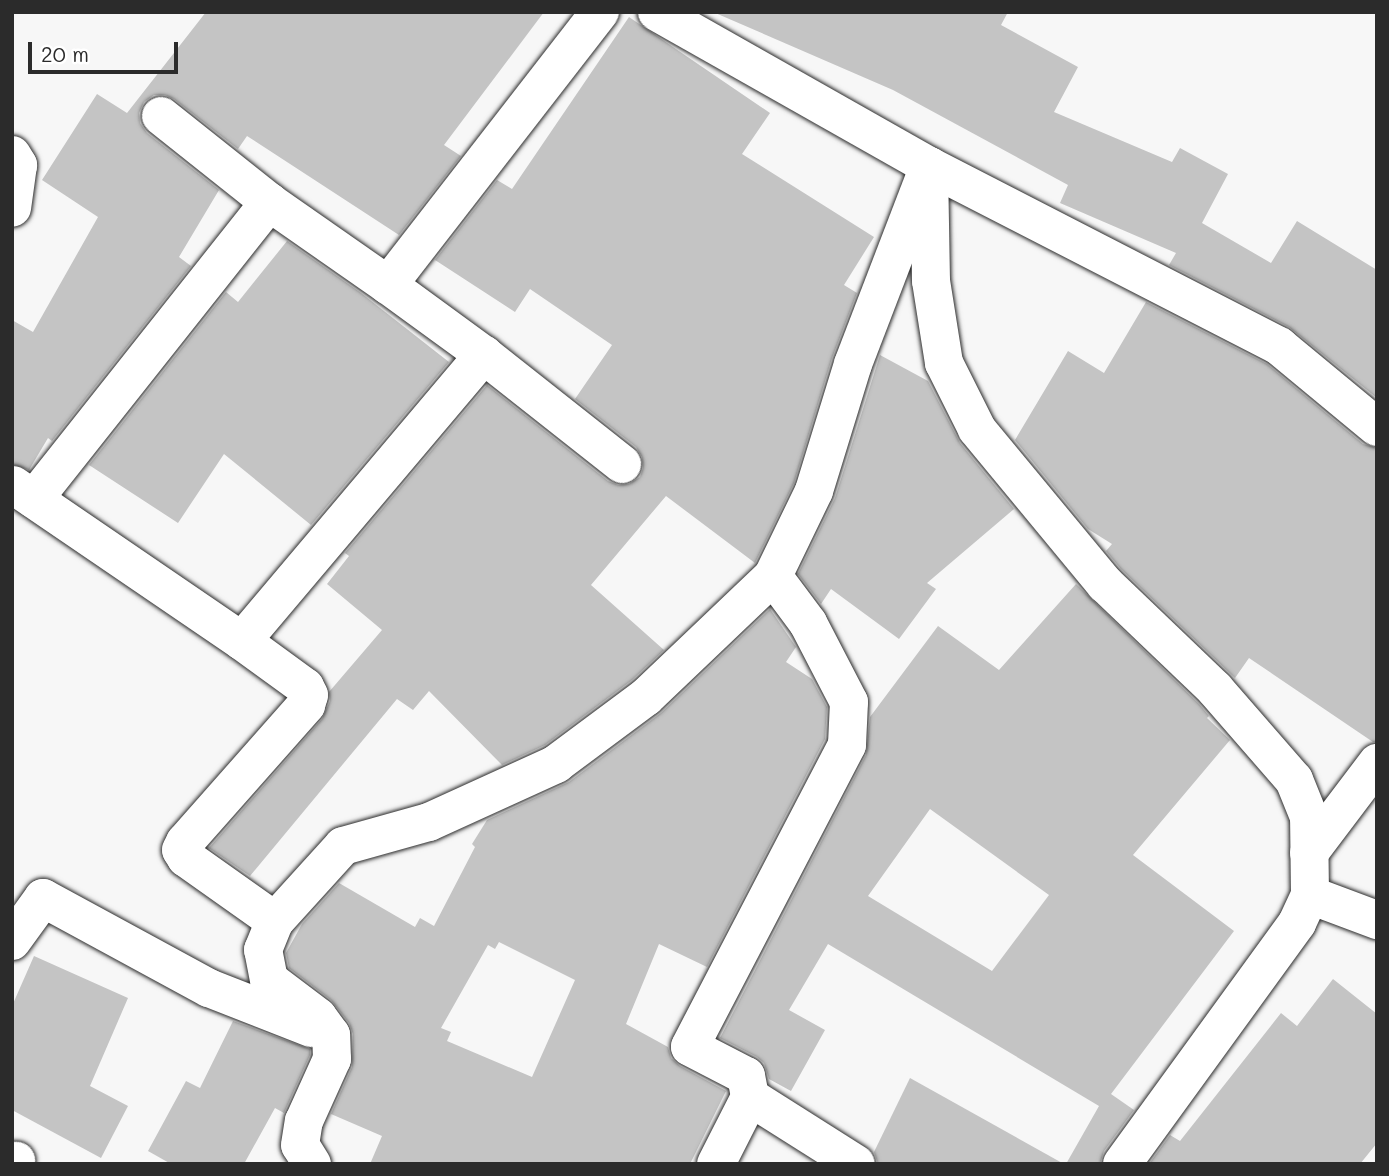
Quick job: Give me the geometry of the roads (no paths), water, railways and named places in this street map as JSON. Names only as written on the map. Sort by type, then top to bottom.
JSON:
[{"type":"street","points":[[388,285],[600,12]]},
{"type":"street","points":[[657,12],[929,166],[1279,346],[1377,427]]},
{"type":"street","points":[[161,116],[269,202],[484,355],[622,464]]},
{"type":"street","points":[[12,155],[18,165],[12,208]]},
{"type":"street","points":[[312,1164],[300,1145],[304,1121],[332,1059],[331,1035],[318,1017],[270,979],[263,950],[275,921],[343,846],[429,822],[556,764],[646,697],[774,576],[814,491],[853,364],[929,166]]},
{"type":"street","points":[[929,166],[931,281],[944,363],[977,429],[1105,584],[1215,689],[1294,780],[1309,817],[1310,895],[1297,923],[1122,1164]]},
{"type":"street","points":[[269,202],[23,492],[305,687],[309,695],[306,705],[185,842],[181,850],[186,858],[275,921]]},
{"type":"street","points":[[242,641],[484,355]]},
{"type":"street","points":[[716,1164],[750,1097],[746,1076],[690,1046],[847,745],[849,702],[808,623],[774,576]]},
{"type":"street","points":[[1309,853],[1377,763]]},
{"type":"street","points":[[1310,895],[1377,920]]},
{"type":"street","points":[[12,941],[43,898],[209,988],[331,1035]]},
{"type":"street","points":[[750,1097],[856,1164]]}]
